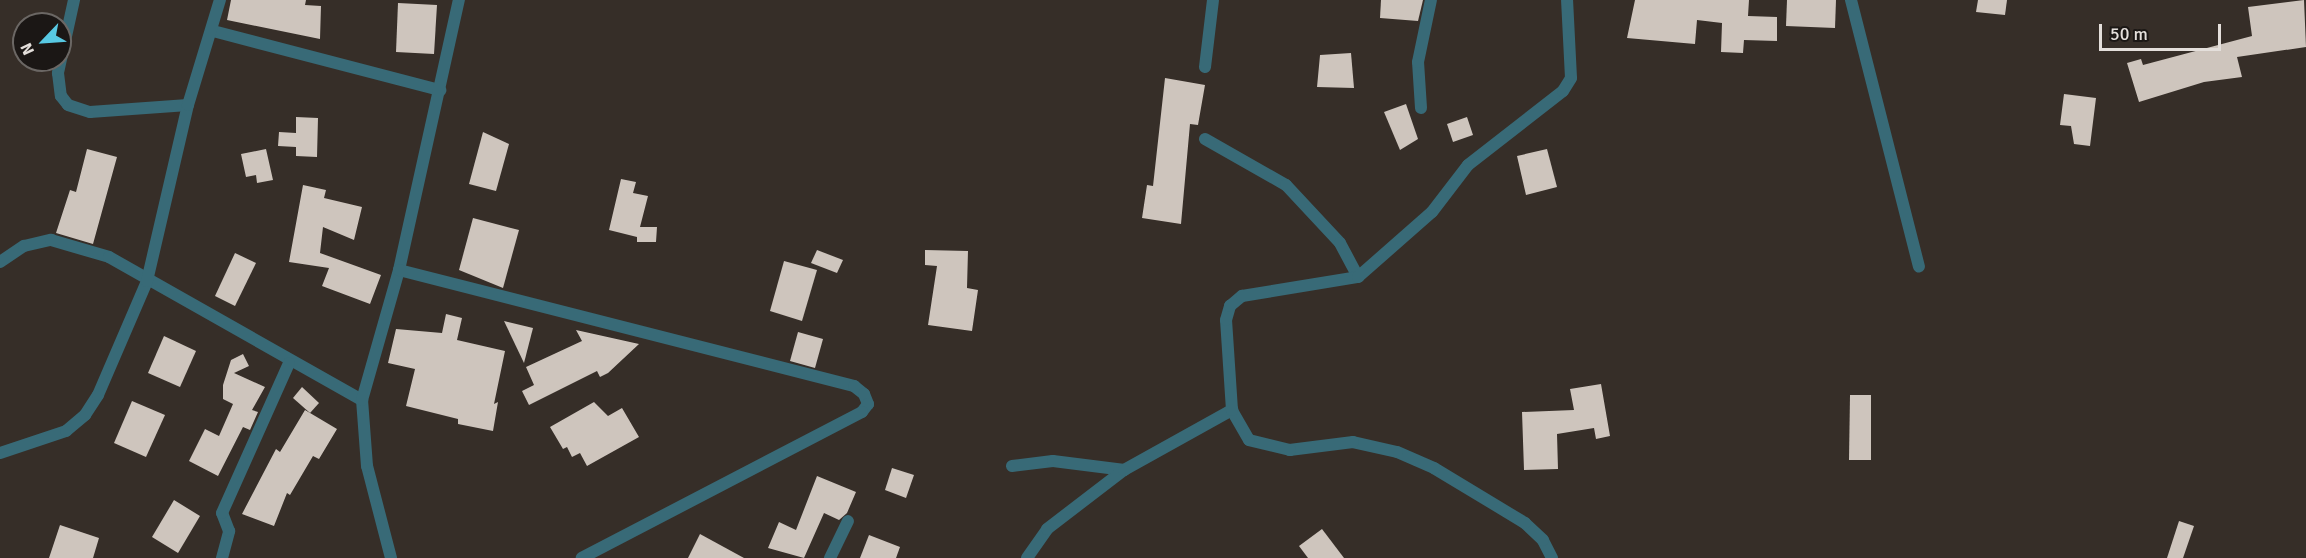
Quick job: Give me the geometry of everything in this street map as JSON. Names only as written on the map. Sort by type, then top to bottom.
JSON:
[{"type":"street","points":[[74,0],[58,73],[61,96],[68,105],[90,112],[188,105]]},
{"type":"street","points":[[0,453],[44,441],[86,415],[147,281],[188,105],[213,31],[220,0]]},
{"type":"street","points":[[391,558],[367,466],[362,400],[399,270],[459,0]]},
{"type":"street","points":[[1205,68],[1213,0]]},
{"type":"street","points":[[1421,108],[1418,62],[1431,0]]},
{"type":"street","points":[[1552,558],[1543,540],[1525,523],[1434,468],[1397,452],[1353,442],[1290,450],[1260,445],[1241,432],[1232,410],[1226,320],[1230,306],[1260,291],[1358,277],[1432,212],[1468,165],[1568,85],[1571,46],[1567,0]]},
{"type":"street","points":[[1851,0],[1919,266]]},
{"type":"street","points":[[213,31],[440,90]]},
{"type":"street","points":[[1205,139],[1286,185],[1340,243],[1358,277]]},
{"type":"street","points":[[0,262],[24,246],[51,240],[109,257],[289,363],[362,400]]},
{"type":"street","points":[[399,270],[854,386],[864,394],[868,404],[862,412],[582,558]]},
{"type":"street","points":[[222,558],[229,531],[222,513],[289,363]]},
{"type":"street","points":[[1027,558],[1047,529],[1124,470],[1232,410]]},
{"type":"street","points":[[1012,466],[1053,460],[1124,470]]},
{"type":"street","points":[[830,558],[848,521]]},
{"type":"building","points":[[231,0],[306,0],[305,5],[321,6],[320,39],[227,20]]},
{"type":"building","points":[[1381,0],[1423,0],[1418,21],[1380,18]]},
{"type":"building","points":[[1635,0],[1749,0],[1748,16],[1777,17],[1777,41],[1744,40],[1743,53],[1721,52],[1722,23],[1697,20],[1695,44],[1627,38]]},
{"type":"building","points":[[1787,0],[1836,0],[1835,28],[1786,26]]},
{"type":"building","points":[[1978,0],[2007,0],[2005,15],[1976,12]]},
{"type":"building","points":[[2304,0],[2306,47],[2237,57],[2242,77],[2204,82],[2139,102],[2127,63],[2141,59],[2143,65],[2252,36],[2248,7]]},
{"type":"building","points":[[398,3],[437,5],[434,54],[396,52]]},
{"type":"building","points":[[1351,53],[1354,88],[1317,87],[1320,55]]},
{"type":"building","points":[[1165,78],[1205,85],[1198,125],[1190,124],[1181,224],[1142,218],[1147,185],[1153,186]]},
{"type":"building","points":[[2064,94],[2096,98],[2090,146],[2074,144],[2071,126],[2060,125]]},
{"type":"building","points":[[1406,104],[1418,139],[1400,150],[1384,112]]},
{"type":"building","points":[[296,117],[318,118],[317,157],[296,156],[296,147],[278,146],[279,132],[296,133]]},
{"type":"building","points":[[1467,117],[1473,135],[1453,142],[1447,124]]},
{"type":"building","points":[[483,132],[509,144],[496,191],[469,184]]},
{"type":"building","points":[[87,149],[117,157],[93,244],[56,233],[70,190],[76,192]]},
{"type":"building","points":[[266,149],[273,180],[257,183],[256,175],[246,177],[241,154]]},
{"type":"building","points":[[1547,149],[1557,187],[1526,195],[1517,156]]},
{"type":"building","points":[[621,179],[636,182],[633,193],[648,196],[640,227],[657,227],[656,242],[637,242],[637,237],[609,230]]},
{"type":"building","points":[[303,185],[326,190],[324,198],[362,207],[354,240],[323,227],[320,253],[381,275],[370,304],[322,286],[329,268],[289,262]]},
{"type":"building","points":[[473,218],[519,230],[503,288],[459,270]]},
{"type":"building","points":[[817,250],[843,260],[837,273],[811,263]]},
{"type":"building","points":[[925,250],[968,251],[967,288],[978,290],[972,331],[928,325],[937,266],[925,265]]},
{"type":"building","points":[[235,253],[256,263],[235,306],[215,296]]},
{"type":"building","points":[[784,261],[817,270],[802,321],[770,311]]},
{"type":"building","points":[[446,314],[462,318],[457,340],[505,351],[494,404],[498,402],[493,431],[458,424],[458,419],[406,406],[415,369],[388,363],[396,329],[442,333]]},
{"type":"building","points":[[504,321],[533,328],[524,363]]},
{"type":"building","points":[[576,330],[639,344],[608,373],[600,377],[597,371],[529,405],[522,391],[534,385],[526,367],[582,341]]},
{"type":"building","points":[[798,332],[823,339],[815,368],[790,361]]},
{"type":"building","points":[[164,336],[196,351],[180,387],[148,373]]},
{"type":"building","points":[[243,354],[249,366],[234,373],[265,387],[252,410],[258,412],[250,430],[243,427],[218,476],[189,461],[205,429],[219,436],[233,404],[223,399],[223,385],[231,360]]},
{"type":"building","points":[[1601,384],[1610,436],[1596,439],[1594,428],[1557,434],[1558,469],[1524,470],[1522,412],[1574,410],[1570,389]]},
{"type":"building","points":[[302,387],[319,403],[310,413],[293,398]]},
{"type":"building","points":[[1850,395],[1871,395],[1871,460],[1849,460]]},
{"type":"building","points":[[132,401],[165,415],[146,457],[114,443]]},
{"type":"building","points":[[594,402],[608,416],[622,408],[639,437],[587,466],[580,453],[572,457],[567,447],[563,449],[550,427]]},
{"type":"building","points":[[305,410],[337,429],[319,459],[313,456],[290,495],[287,493],[274,526],[242,514],[276,449],[280,452]]},
{"type":"building","points":[[892,468],[914,475],[906,498],[885,490]]},
{"type":"building","points":[[817,476],[856,492],[847,513],[839,520],[824,513],[804,558],[768,548],[779,522],[796,530]]},
{"type":"building","points":[[174,500],[200,516],[178,553],[152,537]]},
{"type":"building","points":[[2179,521],[2194,526],[2183,558],[2167,558]]},
{"type":"building","points":[[60,525],[99,538],[93,558],[49,558]]},
{"type":"building","points":[[1322,529],[1344,558],[1308,558],[1299,546]]},
{"type":"building","points":[[700,534],[744,558],[688,558]]},
{"type":"building","points":[[869,535],[900,547],[896,558],[860,558]]}]
